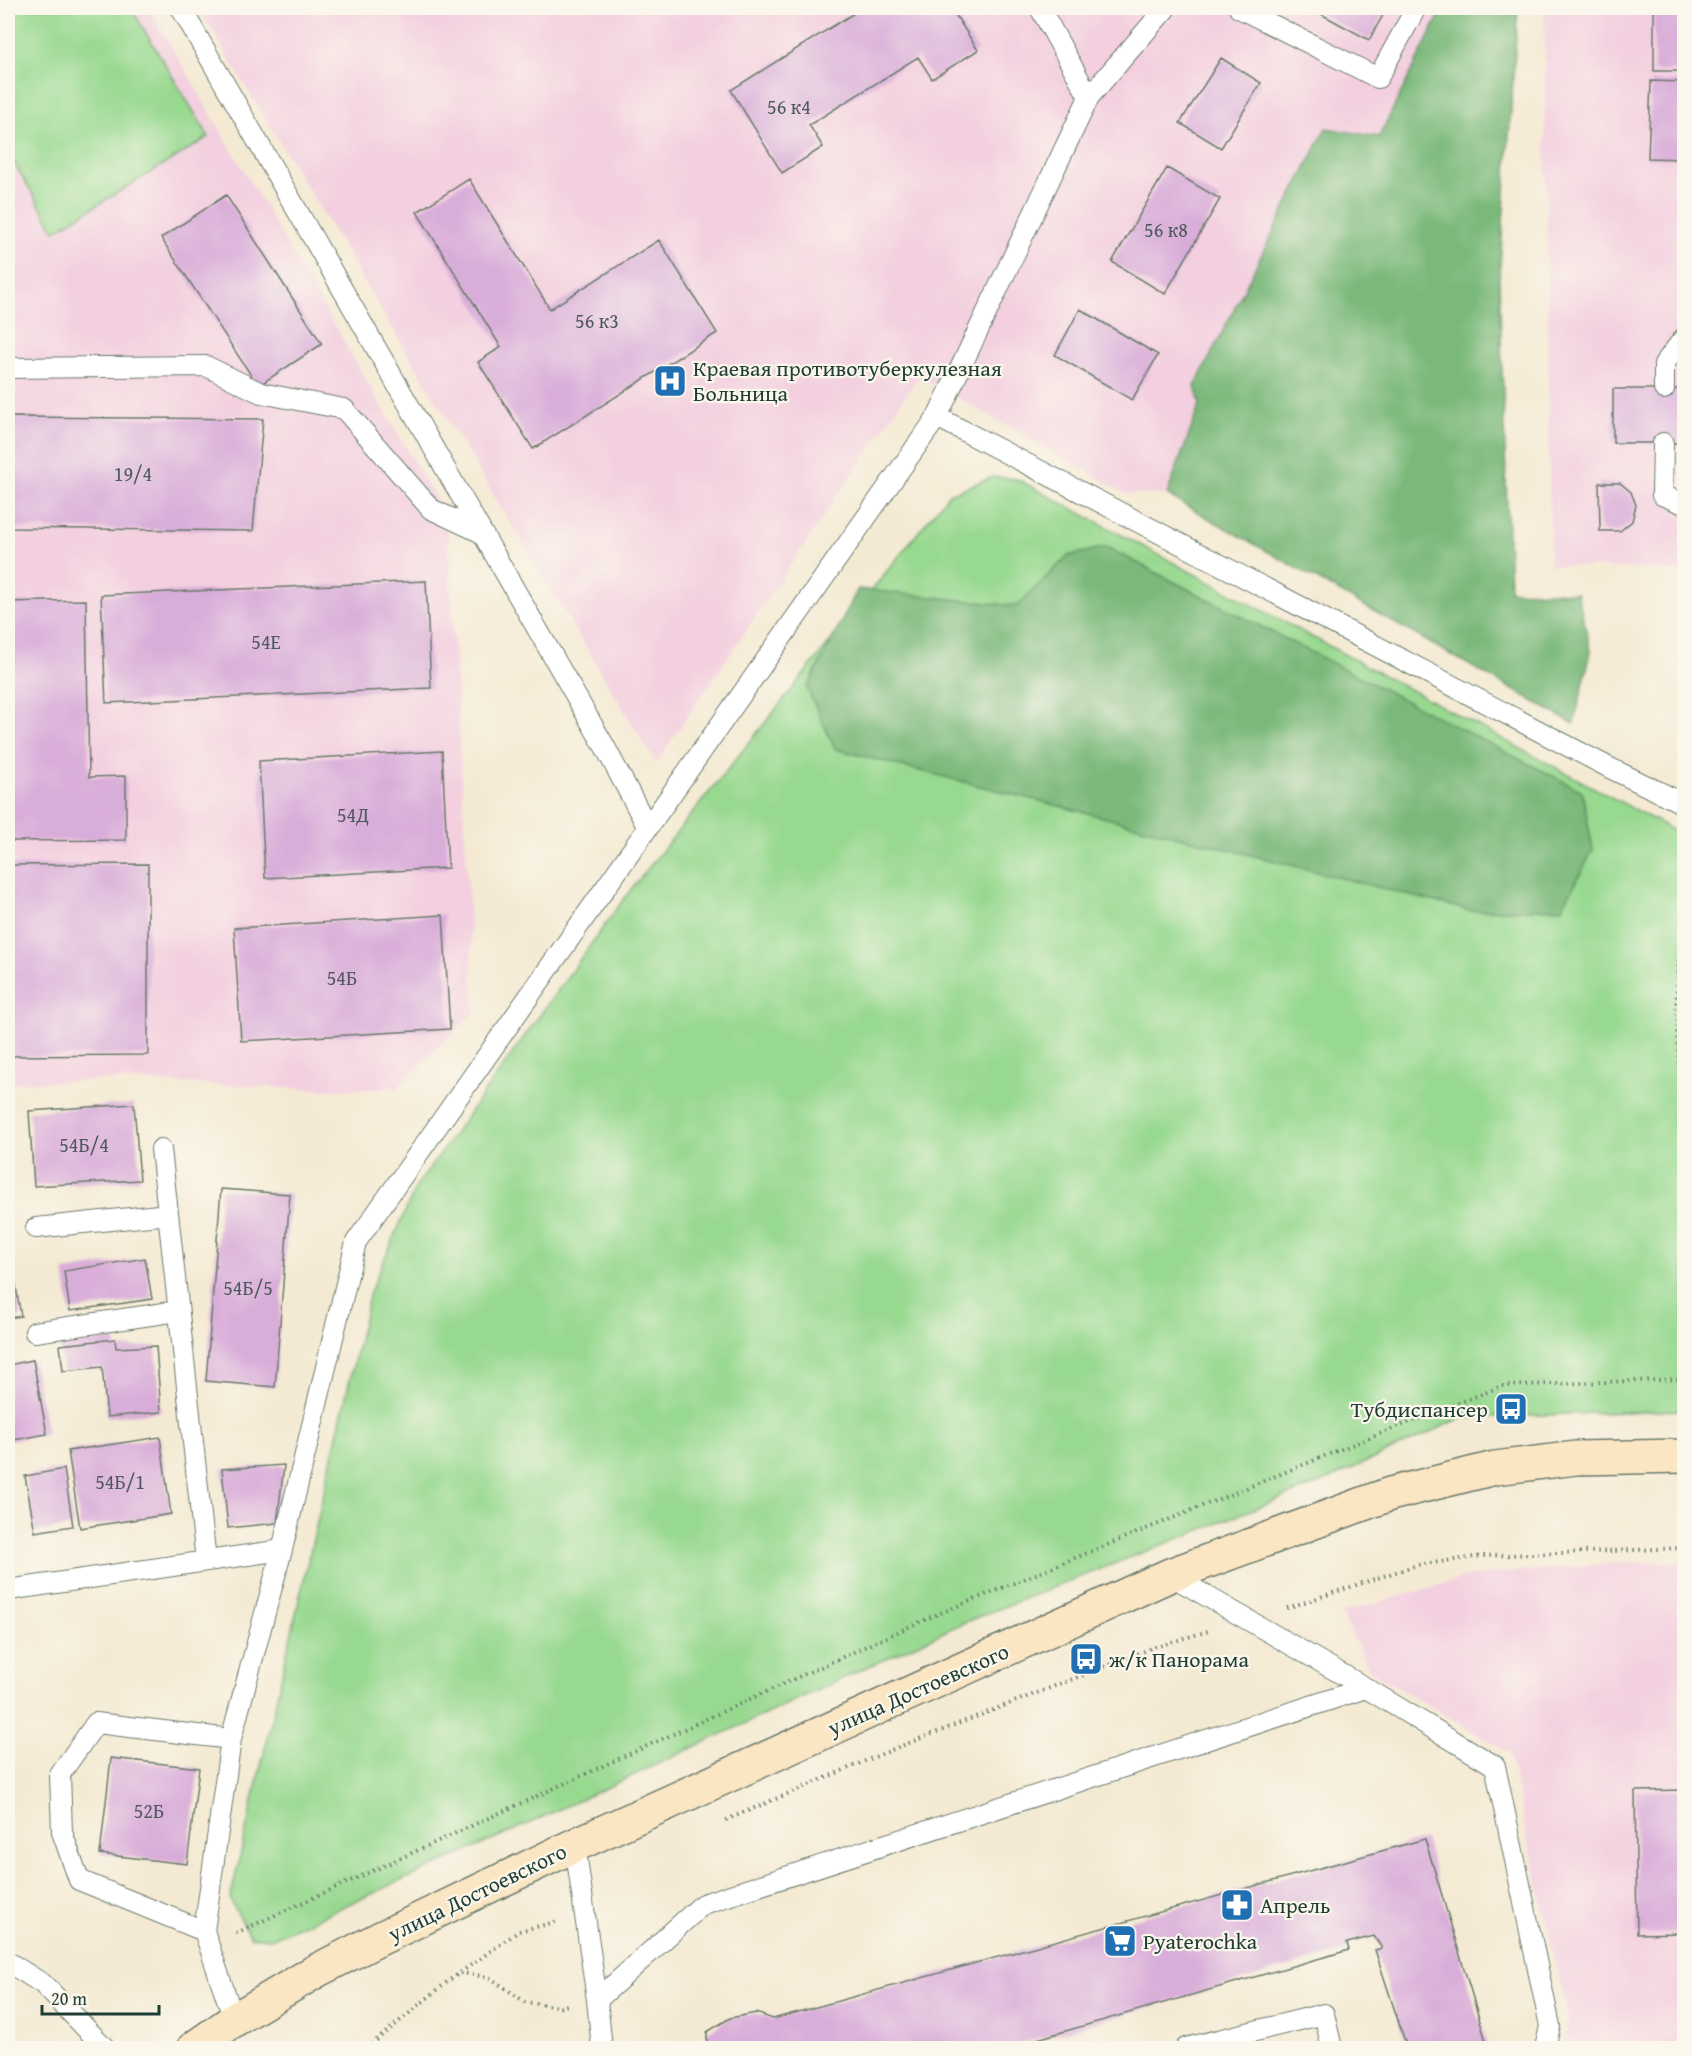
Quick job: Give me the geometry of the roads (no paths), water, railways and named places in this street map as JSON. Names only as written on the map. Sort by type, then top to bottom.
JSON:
[{"type":"main road","name":"улица Достоевского","points":[[194,2049],[234,2020],[316,1971],[575,1845],[1170,1575],[1389,1494],[1495,1468],[1576,1458],[1684,1456]]},
{"type":"lane","points":[[181,8],[605,747],[648,828]]},
{"type":"lane","points":[[1040,8],[1089,97]]},
{"type":"lane","points":[[234,2020],[207,1939],[231,1739],[282,1550],[356,1242],[937,417],[1089,97],[1166,8]]},
{"type":"lane","points":[[1239,8],[1378,78],[1416,8]]},
{"type":"lane","points":[[1664,389],[1664,364],[1684,338]]},
{"type":"lane","points":[[8,368],[206,366],[261,393],[344,409],[431,509],[482,533]]},
{"type":"lane","points":[[937,417],[1610,768],[1684,804]]},
{"type":"lane","points":[[1663,443],[1662,495],[1684,504]]},
{"type":"lane","points":[[160,1149],[206,1561]]},
{"type":"lane","points":[[36,1228],[168,1214]]},
{"type":"lane","points":[[35,1332],[178,1311]]},
{"type":"lane","points":[[8,1590],[282,1550]]},
{"type":"lane","points":[[1170,1575],[1366,1688],[1495,1766],[1550,2026],[1545,2049]]},
{"type":"lane","points":[[597,2000],[703,1904],[1366,1688]]},
{"type":"lane","points":[[207,1939],[79,1880],[62,1832],[60,1774],[96,1723],[231,1739]]},
{"type":"lane","points":[[575,1845],[602,2049]]},
{"type":"lane","points":[[8,1962],[43,1984],[98,2046]]},
{"type":"lane","points":[[1186,2049],[1324,2014],[1332,2049]]},
{"type":"place","name":"Краевая противотуберкулезная Больница","points":[[670,381]]},
{"type":"place","name":"Тубдиспансер","points":[[1511,1409]]},
{"type":"place","name":"ж/к Панорама","points":[[1086,1659]]},
{"type":"place","name":"Апрель","points":[[1237,1905]]},
{"type":"place","name":"Pyaterochka","points":[[1120,1941]]}]
